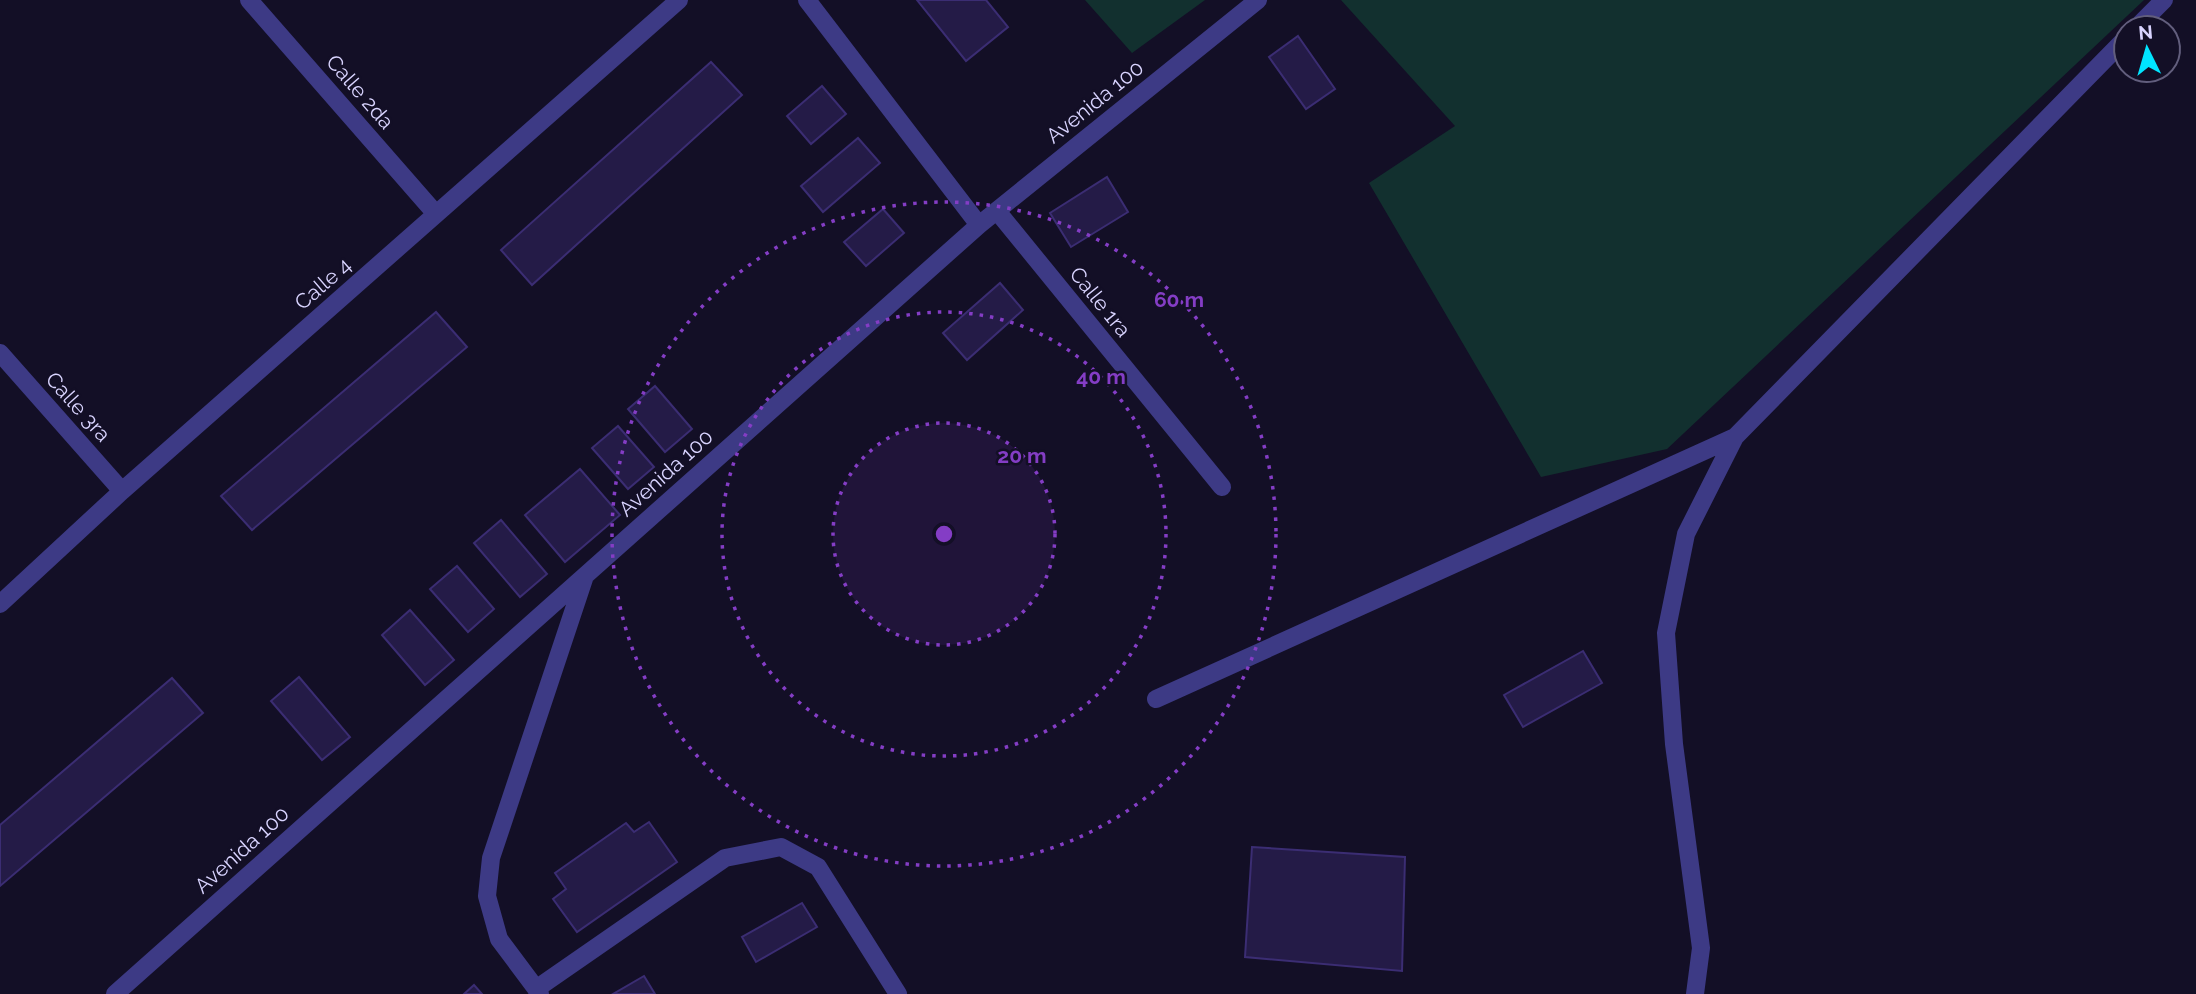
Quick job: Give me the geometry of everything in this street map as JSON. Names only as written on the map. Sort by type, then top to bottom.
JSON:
[{"type":"street","name":"Calle 2da","points":[[249,0],[436,214]]},
{"type":"street","name":"Calle 4","points":[[0,604],[122,491],[679,0]]},
{"type":"street","points":[[807,0],[979,225]]},
{"type":"street","name":"Avenida 100","points":[[115,994],[979,225],[1258,0]]},
{"type":"street","points":[[2150,14],[2164,0]]},
{"type":"street","points":[[1695,994],[1701,948],[1674,744],[1666,633],[1686,534],[1735,437],[2112,52]]},
{"type":"street","name":"Calle 1ra","points":[[997,211],[1222,487]]},
{"type":"street","name":"Calle 3ra","points":[[0,353],[122,491]]},
{"type":"street","points":[[1156,699],[1735,437]]},
{"type":"street","points":[[0,586],[51,557]]},
{"type":"street","points":[[585,576],[491,859],[487,896],[499,939],[538,991],[725,858],[781,847],[818,867],[898,994]]},
{"type":"green space","points":[[1085,0],[1205,0],[1132,53]]},
{"type":"green space","points":[[1341,0],[2144,0],[2129,14],[2112,14],[2112,30],[1667,449],[1541,477],[1369,183],[1455,126]]},
{"type":"building","points":[[917,0],[986,0],[1008,27],[966,61]]},
{"type":"building","points":[[1298,36],[1335,89],[1306,109],[1269,57]]},
{"type":"building","points":[[711,62],[742,95],[532,285],[501,250]]},
{"type":"building","points":[[822,86],[846,114],[811,144],[787,116]]},
{"type":"building","points":[[858,138],[880,163],[823,212],[801,186]]},
{"type":"building","points":[[1107,177],[1128,212],[1071,247],[1050,213]]},
{"type":"building","points":[[883,209],[904,233],[866,266],[844,242]]},
{"type":"building","points":[[1000,283],[1023,310],[967,360],[943,333]]},
{"type":"building","points":[[436,312],[467,347],[252,530],[221,496]]},
{"type":"building","points":[[655,386],[692,429],[665,452],[628,409]]},
{"type":"building","points":[[618,426],[654,467],[628,489],[592,448]]},
{"type":"building","points":[[580,469],[620,515],[565,562],[525,515]]},
{"type":"building","points":[[501,520],[547,574],[520,597],[474,543]]},
{"type":"building","points":[[457,566],[494,609],[468,632],[430,589]]},
{"type":"building","points":[[410,610],[454,660],[425,685],[382,635]]},
{"type":"building","points":[[1583,651],[1602,683],[1523,727],[1504,695]]},
{"type":"building","points":[[299,677],[350,737],[322,760],[271,701]]},
{"type":"building","points":[[172,678],[203,713],[0,886],[0,825]]},
{"type":"building","points":[[649,822],[677,862],[577,932],[553,899],[566,889],[555,873],[626,823],[634,832]]},
{"type":"building","points":[[1252,847],[1405,857],[1402,971],[1245,957]]},
{"type":"building","points":[[802,903],[817,927],[756,962],[742,937]]},
{"type":"building","points":[[644,976],[655,994],[613,994]]},
{"type":"building","points":[[474,985],[482,994],[464,994]]}]
